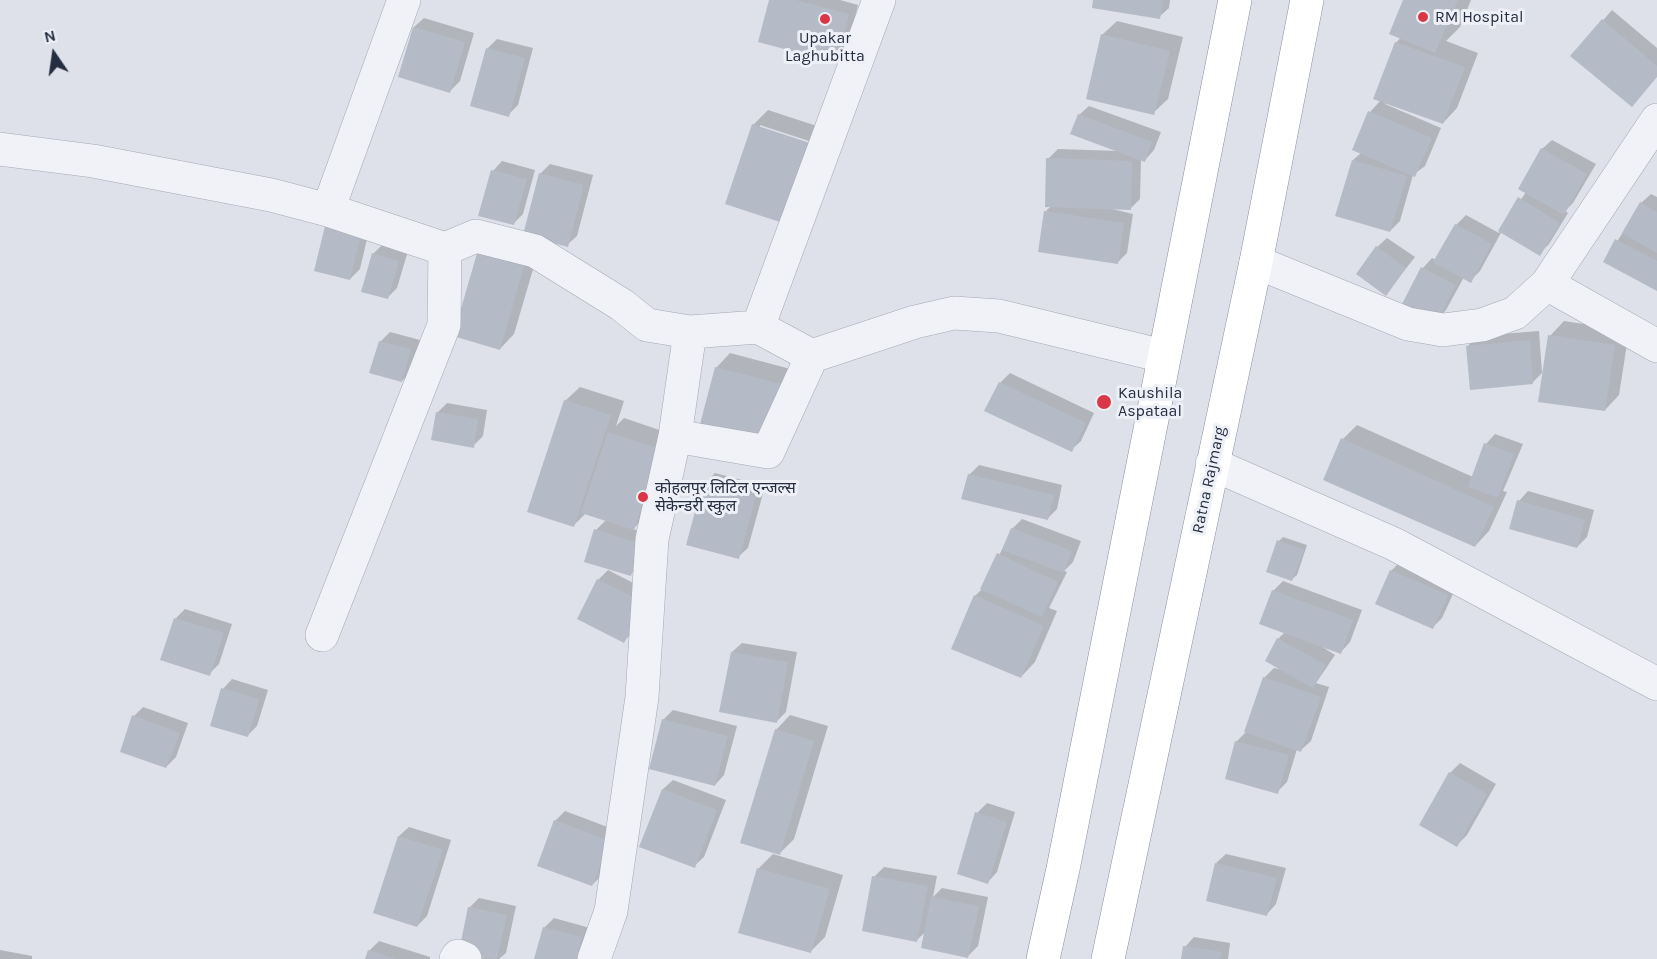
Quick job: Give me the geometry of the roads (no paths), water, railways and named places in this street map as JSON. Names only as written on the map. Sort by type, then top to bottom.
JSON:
[{"type":"highway","points":[[1043,959],[1063,869],[1162,356],[1235,0]]},
{"type":"highway","name":"Ratna Rajmarg","points":[[1108,959],[1256,262],[1307,0]]},
{"type":"street","points":[[328,210],[404,0]]},
{"type":"street","points":[[758,327],[879,0]]},
{"type":"street","points":[[1256,262],[1408,324],[1443,330],[1482,325],[1515,314],[1547,284],[1657,120]]},
{"type":"street","points":[[0,149],[93,161],[272,195],[328,210],[445,249],[476,236],[535,251],[622,305],[647,326],[690,332],[758,327],[812,356],[915,322],[964,313],[999,316],[1162,356]]},
{"type":"street","points":[[322,635],[444,325],[445,249]]},
{"type":"street","points":[[1547,284],[1657,346]]},
{"type":"street","points":[[594,959],[611,911],[642,698],[652,539],[675,436],[690,332]]},
{"type":"street","points":[[675,436],[768,452],[812,356]]},
{"type":"street","points":[[1212,464],[1394,544],[1657,684]]},
{"type":"street","points":[[456,959],[458,956],[465,959]]},
{"type":"place","name":"RM Hospital","points":[[1423,17]]},
{"type":"place","name":"Upakar Laghubitta","points":[[825,19]]},
{"type":"place","name":"Kaushila Aspataal","points":[[1104,402]]},
{"type":"place","name":"कोहलपुर लिटिल एन्जल्स सेकेन्डरी स्कुल","points":[[643,497]]}]
